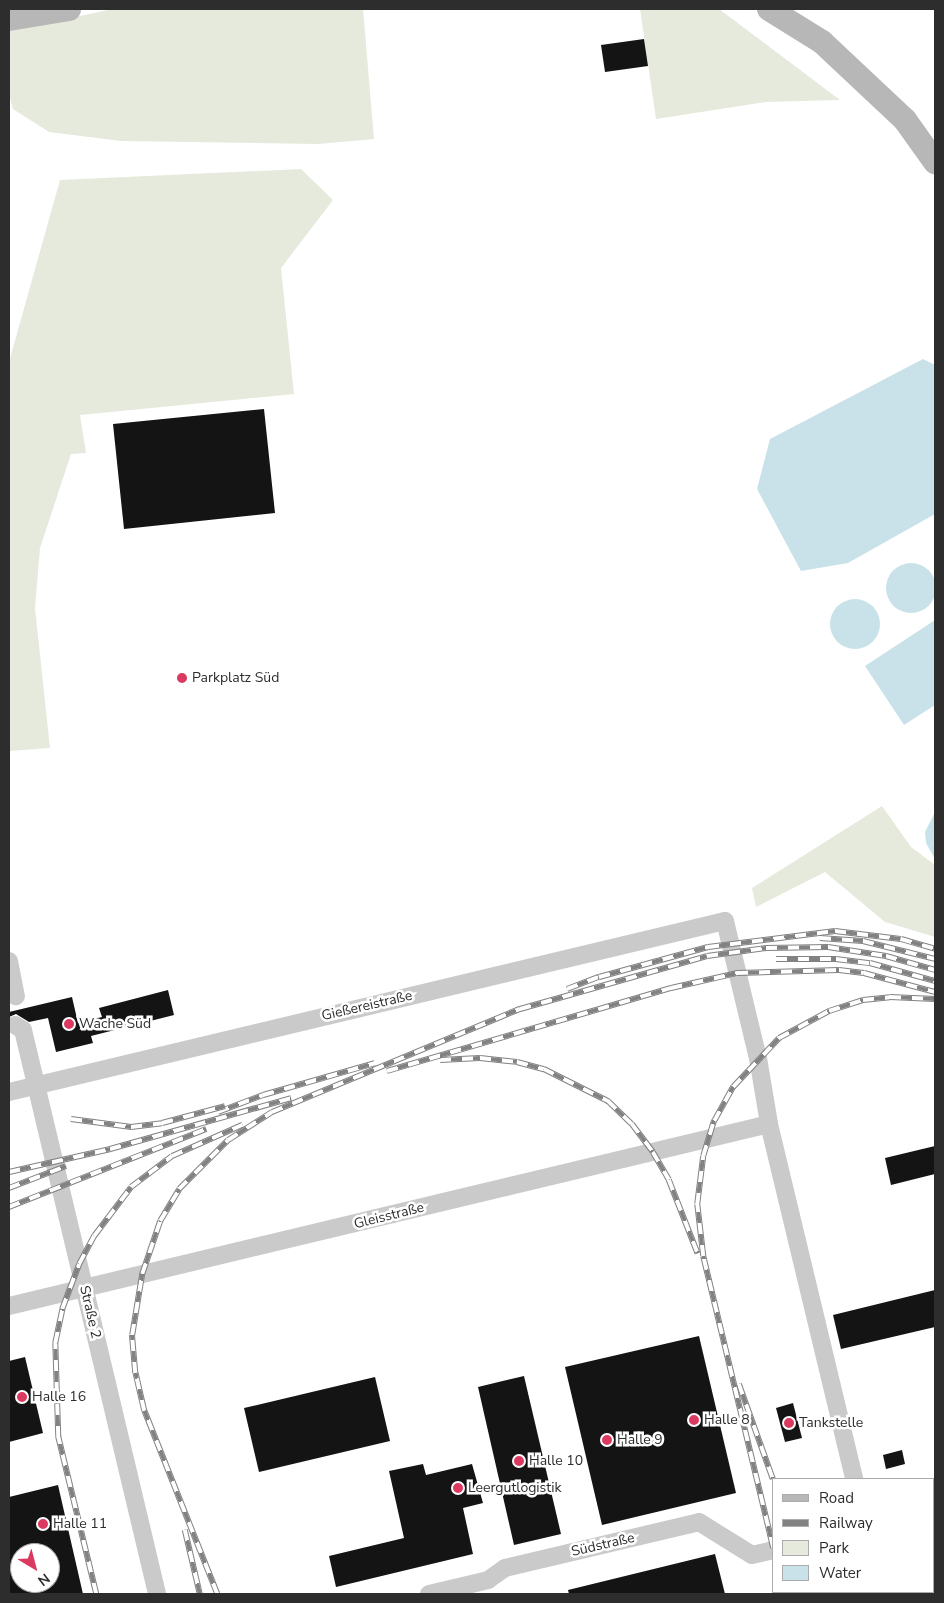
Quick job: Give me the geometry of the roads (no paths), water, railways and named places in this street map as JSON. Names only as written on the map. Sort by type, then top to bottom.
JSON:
[{"type":"main road","points":[[11,19],[69,9]]},
{"type":"main road","points":[[769,9],[822,42],[904,120],[935,162]]},
{"type":"street","name":"Gießereistraße","points":[[9,1092],[725,920],[758,1058],[769,1124]]},
{"type":"street","name":"Straße 2","points":[[9,961],[36,1085],[157,1594]]},
{"type":"street","name":"Gleisstraße","points":[[9,1306],[769,1124]]},
{"type":"street","points":[[769,1124],[854,1478]]},
{"type":"street","name":"Südstraße","points":[[430,1594],[488,1580],[505,1568],[699,1522],[752,1554],[772,1550]]},
{"type":"water","points":[[923,359],[935,365],[935,514],[848,563],[801,571],[757,489],[770,439]]},
{"type":"water","points":[[911,563],[920,565],[931,574],[936,588],[934,597],[925,608],[911,613],[902,611],[891,602],[886,588],[888,579],[897,568]]},
{"type":"water","points":[[855,599],[864,601],[875,610],[880,624],[878,633],[869,644],[855,649],[846,647],[835,638],[830,624],[832,615],[841,604]]},
{"type":"water","points":[[935,620],[935,705],[904,725],[865,666]]},
{"type":"water","points":[[935,812],[935,859],[926,843],[925,832]]},
{"type":"railway","points":[[567,989],[599,977],[708,947],[835,931],[901,939],[935,949]]},
{"type":"railway","points":[[820,938],[863,941],[935,959]]},
{"type":"railway","points":[[217,1594],[144,1411],[135,1373],[132,1335],[142,1274],[160,1221],[179,1189],[228,1140],[272,1112],[520,1009],[707,956],[766,948],[828,947],[886,956],[935,970]]},
{"type":"railway","points":[[776,959],[836,959],[870,963],[935,981]]},
{"type":"railway","points":[[387,1071],[671,988],[737,973],[839,970],[864,973],[935,992]]},
{"type":"railway","points":[[772,1544],[703,1256],[697,1204],[703,1156],[714,1121],[733,1087],[779,1038],[829,1011],[863,1000],[890,997],[935,999]]},
{"type":"railway","points":[[440,1060],[480,1058],[517,1062],[544,1069],[608,1101],[632,1124],[653,1152],[669,1180],[698,1254]]},
{"type":"railway","points":[[218,1112],[263,1095],[375,1063]]},
{"type":"railway","points":[[9,1172],[110,1149],[291,1098]]},
{"type":"railway","points":[[71,1119],[131,1127],[162,1123],[225,1106]]},
{"type":"railway","points":[[96,1594],[58,1437],[55,1343],[62,1309],[79,1264],[94,1236],[131,1187],[172,1156],[242,1125]]},
{"type":"railway","points":[[9,1207],[206,1129]]},
{"type":"railway","points":[[9,1188],[66,1166]]},
{"type":"railway","points":[[739,1384],[773,1478]]},
{"type":"railway","points":[[185,1530],[200,1594]]},
{"type":"place","name":"Parkplatz Süd","points":[[182,678]]},
{"type":"place","name":"Wache Süd","points":[[69,1024]]},
{"type":"place","name":"Halle 16","points":[[22,1397]]},
{"type":"place","name":"Halle 8","points":[[694,1420]]},
{"type":"place","name":"Tankstelle","points":[[789,1423]]},
{"type":"place","name":"Halle 9","points":[[607,1440]]},
{"type":"place","name":"Halle 10","points":[[519,1461]]},
{"type":"place","name":"Leergutlogistik","points":[[458,1488]]},
{"type":"place","name":"Halle 11","points":[[43,1524]]}]
